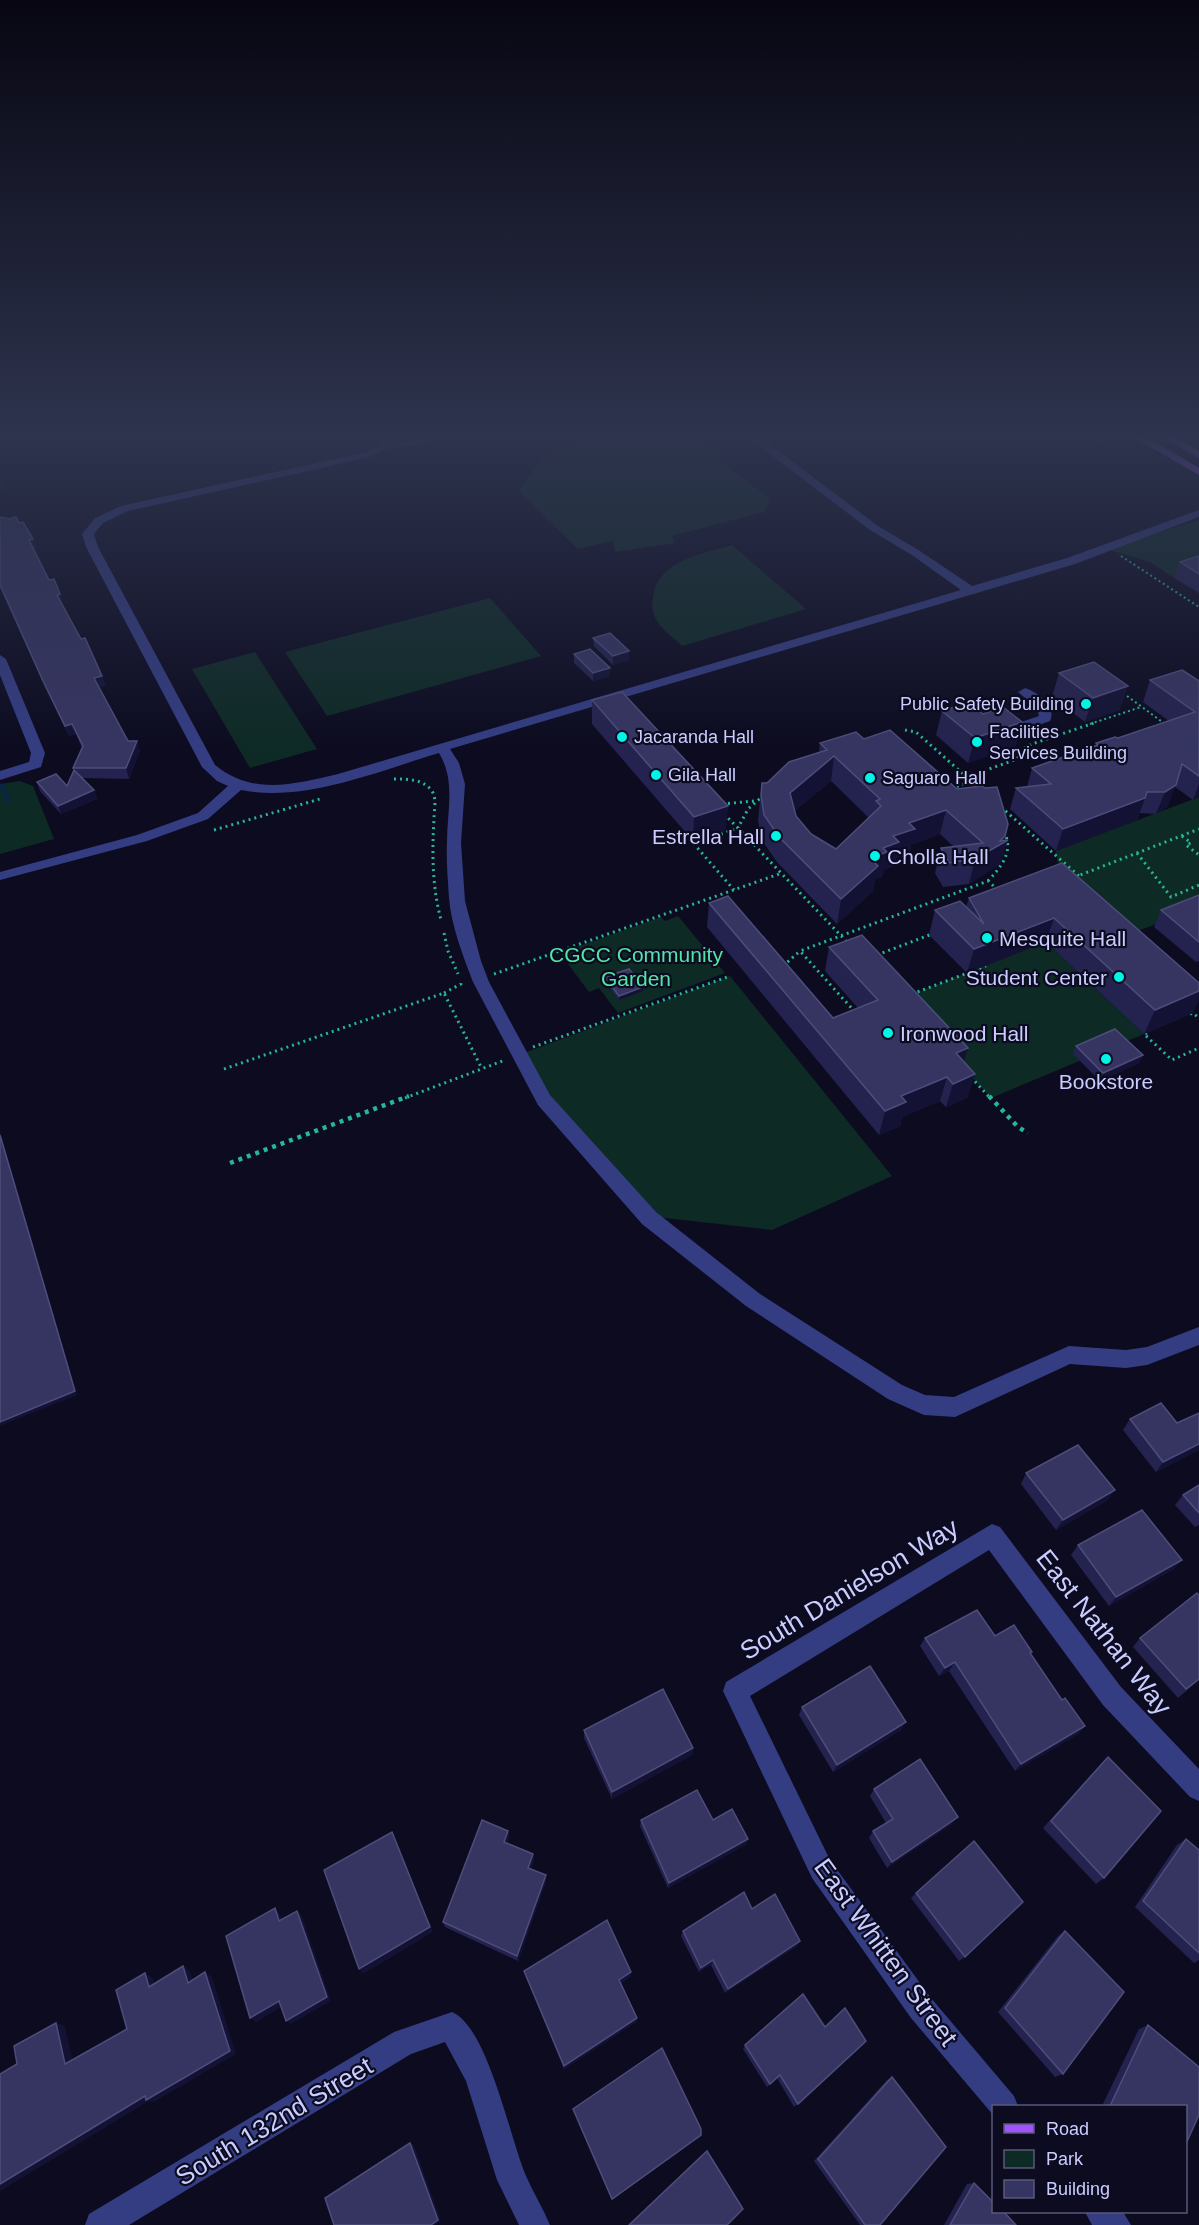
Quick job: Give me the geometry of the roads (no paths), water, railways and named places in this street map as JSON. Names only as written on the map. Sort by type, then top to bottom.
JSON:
[{"type":"street","points":[[90,542],[209,766],[217,776],[238,785],[269,789],[301,787],[442,747],[971,591],[1124,542]]},
{"type":"street","points":[[897,542],[971,591]]},
{"type":"street","points":[[0,659],[38,753],[36,764],[0,776]]},
{"type":"street","points":[[1011,730],[1045,718],[1047,713],[1045,708],[1025,692]]},
{"type":"street","points":[[442,747],[452,763],[458,784],[454,843],[456,901],[470,981],[519,1055],[544,1100],[656,1223],[753,1300],[895,1392],[924,1405],[955,1407],[1069,1355],[1126,1359],[1147,1356],[1199,1336]]},
{"type":"street","points":[[2,876],[142,838],[203,816],[238,785]]},
{"type":"street","name":"South Danielson Way","points":[[735,1691],[993,1535]]},
{"type":"street","name":"East Nathan Way","points":[[993,1535],[1112,1696],[1199,1788]]},
{"type":"street","name":"East Whitten Street","points":[[735,1691],[821,1869],[921,2008],[1003,2105]]},
{"type":"street","name":"South 132nd Street","points":[[100,2225],[404,2042],[452,2026],[478,2075],[512,2180],[535,2225]]},
{"type":"street","points":[[1102,2213],[1116,2225]]},
{"type":"waterway","points":[[2,786],[9,801]]},
{"type":"place","name":"Public Safety Building","points":[[1086,704]]},
{"type":"place","name":"Jacaranda Hall","points":[[622,737]]},
{"type":"place","name":"Facilities Services Building","points":[[977,742]]},
{"type":"place","name":"Gila Hall","points":[[656,775]]},
{"type":"place","name":"Saguaro Hall","points":[[870,778]]},
{"type":"place","name":"Estrella Hall","points":[[776,836]]},
{"type":"place","name":"Cholla Hall","points":[[875,856]]},
{"type":"place","name":"Mesquite Hall","points":[[987,938]]},
{"type":"place","name":"Student Center","points":[[1119,977]]},
{"type":"place","name":"Ironwood Hall","points":[[888,1033]]},
{"type":"place","name":"Bookstore","points":[[1106,1059]]},
{"type":"park label","name":"CGCC Community Garden","points":[[636,966]]}]
